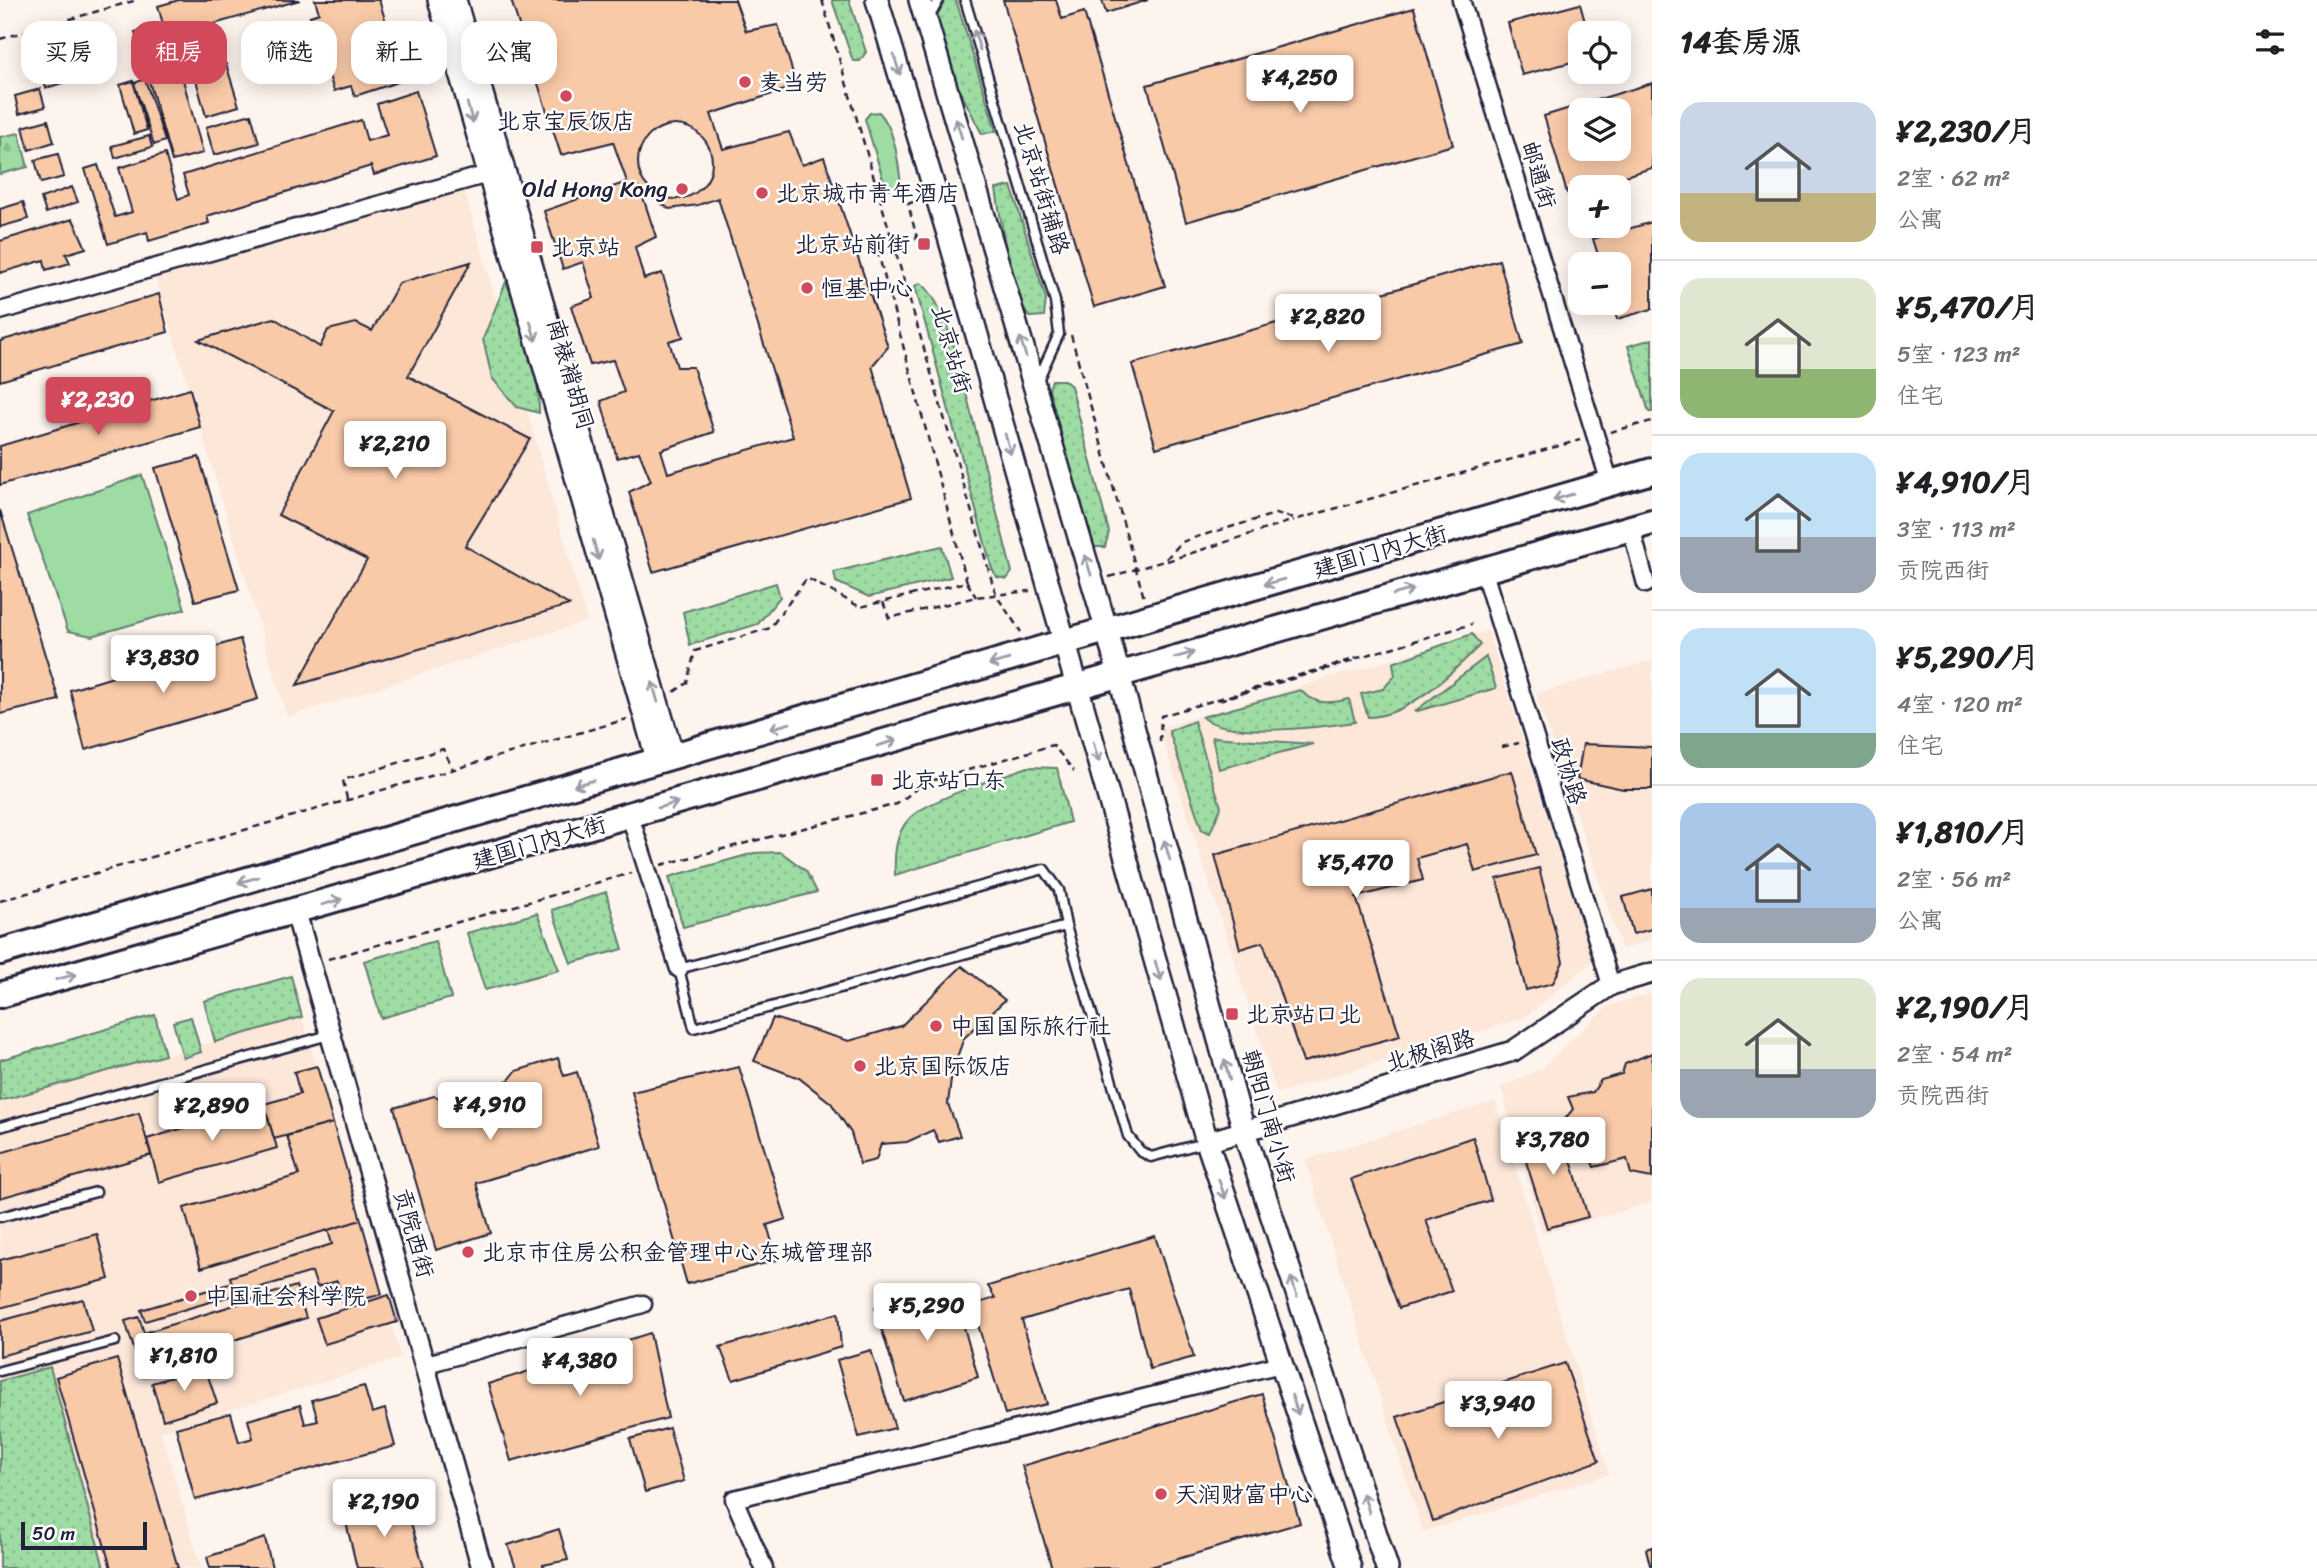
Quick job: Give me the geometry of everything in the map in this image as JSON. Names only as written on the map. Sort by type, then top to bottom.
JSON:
[{"type":"highway","name":"建国门内大街","points":[[0,952],[1652,471]]},
{"type":"highway","name":"建国门内大街","points":[[5,995],[1641,525]]},
{"type":"main road","name":"北京站街","points":[[877,0],[943,215],[1077,686]]},
{"type":"main road","points":[[920,0],[1107,631]]},
{"type":"main road","name":"朝阳门南小街","points":[[1107,631],[1244,1131],[1387,1568]]},
{"type":"main road","points":[[1077,686],[1207,1142],[1350,1568]]},
{"type":"street","name":"南裱褙胡同","points":[[438,0],[488,174],[666,760]]},
{"type":"street","points":[[456,0],[528,250],[666,760]]},
{"type":"street","name":"邮通街","points":[[1461,0],[1610,483]]},
{"type":"street","points":[[0,311],[488,174]]},
{"type":"street","points":[[1641,525],[1646,584]]},
{"type":"street","name":"政协路","points":[[1483,569],[1611,985]]},
{"type":"street","points":[[630,816],[679,969]]},
{"type":"street","name":"贡院西街","points":[[296,913],[427,1364],[482,1568]]},
{"type":"street","name":"北极阁路","points":[[1207,1142],[1513,1051],[1611,985],[1652,973]]},
{"type":"street","points":[[427,1364],[643,1304]]},
{"type":"street","points":[[764,1568],[734,1499],[1281,1364]]},
{"type":"lane","points":[[927,22],[939,0]]},
{"type":"lane","name":"北京站街辅路","points":[[965,0],[1055,301],[1059,334],[1035,386]]},
{"type":"lane","points":[[1066,926],[694,1028],[679,969],[1044,869],[1059,890],[1066,926],[1128,1136],[1140,1151],[1151,1157],[1207,1142]]},
{"type":"lane","points":[[0,1127],[332,1035]]},
{"type":"lane","points":[[0,1217],[96,1192]]},
{"type":"lane","points":[[0,1371],[115,1341]]},
{"type":"path","points":[[0,39],[137,0]]},
{"type":"path","name":"北京站街","points":[[821,0],[996,595],[1035,652]]},
{"type":"path","points":[[1069,330],[1149,618]]},
{"type":"path","points":[[1164,561],[1297,519],[1652,421]]},
{"type":"path","points":[[1190,539],[1275,514],[1297,519]]},
{"type":"path","points":[[883,602],[889,618],[976,597],[967,582]]},
{"type":"path","points":[[1160,742],[1161,716],[1472,624]]},
{"type":"path","points":[[328,959],[505,906],[897,804],[924,783],[1053,745],[1074,771]]},
{"type":"path","points":[[347,799],[344,780],[443,749],[453,769]]},
{"type":"shaded area","points":[[463,185],[587,621],[287,717],[154,273]]},
{"type":"shaded area","points":[[1488,631],[1593,961],[1524,1018],[1277,1093],[1159,728]]},
{"type":"shaded area","points":[[1652,660],[1652,940],[1622,949],[1536,694]]},
{"type":"shaded area","points":[[1652,993],[1652,1202],[1542,1234],[1501,1087],[1541,1069],[1608,1006]]},
{"type":"shaded area","name":"中国社会科学院","points":[[302,1017],[401,1358],[161,1431],[201,1568],[0,1568],[0,1101]]},
{"type":"shaded area","points":[[1495,1101],[1609,1474],[1423,1532],[1305,1160]]},
{"type":"green space","points":[[832,0],[849,0],[866,52],[860,61],[853,61]]},
{"type":"green space","points":[[938,0],[956,0],[996,131],[982,134],[955,81],[935,10]]},
{"type":"green space","points":[[879,112],[889,127],[895,146],[901,184],[898,187],[886,189],[865,119],[870,113]]},
{"type":"green space","points":[[19,133],[28,167],[0,174],[0,137]]},
{"type":"green space","points":[[1011,186],[1046,299],[1044,316],[1030,317],[1023,310],[1006,252],[996,189]]},
{"type":"green space","points":[[506,282],[534,362],[539,413],[517,407],[492,378],[483,339]]},
{"type":"green space","points":[[921,283],[937,304],[954,346],[1012,572],[1007,579],[997,577],[992,569],[915,286]]},
{"type":"green space","points":[[1652,339],[1652,412],[1649,412],[1628,346]]},
{"type":"green space","points":[[1052,380],[1064,380],[1071,386],[1109,532],[1105,547],[1093,547],[1088,537],[1049,389]]},
{"type":"green space","points":[[142,475],[185,609],[92,636],[68,631],[27,515]]},
{"type":"green space","points":[[942,546],[951,577],[869,597],[836,582],[834,572]]},
{"type":"green space","points":[[776,583],[780,597],[758,624],[690,645],[683,612]]},
{"type":"green space","points":[[1472,634],[1480,645],[1429,691],[1399,710],[1368,717],[1361,694],[1383,689],[1395,676],[1393,663]]},
{"type":"green space","points":[[1486,657],[1496,688],[1414,712]]},
{"type":"green space","points":[[1300,690],[1317,701],[1335,702],[1349,699],[1355,722],[1253,730],[1215,724],[1202,717]]},
{"type":"green space","points":[[1194,721],[1221,807],[1210,833],[1202,830],[1169,731]]},
{"type":"green space","points":[[1212,737],[1313,744],[1219,769]]},
{"type":"green space","points":[[1028,767],[1057,768],[1070,822],[895,875],[898,838],[904,825],[917,812],[965,789]]},
{"type":"green space","points":[[781,852],[806,871],[817,892],[683,927],[669,877],[754,853]]},
{"type":"green space","points":[[606,892],[623,949],[571,963],[552,910]]},
{"type":"green space","points":[[537,913],[559,970],[485,990],[467,933]]},
{"type":"green space","points":[[435,941],[451,998],[381,1018],[364,961]]},
{"type":"green space","points":[[291,976],[302,1017],[215,1042],[204,1001]]},
{"type":"green space","points":[[155,1015],[165,1055],[0,1101],[0,1060]]},
{"type":"green space","points":[[191,1017],[201,1052],[183,1058],[173,1022]]},
{"type":"green space","points":[[50,1367],[104,1568],[0,1568],[0,1381]]},
{"type":"building","points":[[179,0],[300,0],[225,21],[162,21],[158,6]]},
{"type":"building","points":[[315,0],[379,0],[386,21],[351,21],[351,84],[392,84],[355,96],[351,86],[334,91],[332,84],[337,84],[337,21],[312,21],[310,16],[319,13]]},
{"type":"building","name":"恒基中心","points":[[511,0],[735,0],[746,31],[778,25],[797,86],[711,114],[723,149],[789,132],[802,165],[824,157],[888,347],[872,366],[911,498],[653,572],[629,492],[651,481],[639,452],[617,458],[601,401],[624,392],[613,360],[590,365],[571,306],[594,298],[583,262],[563,269],[544,211],[627,182],[613,142],[561,155],[538,84],[557,84],[557,21],[518,21]],"holes":[[[640,188],[669,209],[698,205],[718,198],[793,437],[668,473],[661,450],[714,432],[693,367],[677,367],[669,341],[683,337],[662,273],[644,279],[635,247],[656,237]]]},
{"type":"building","points":[[1003,0],[1056,0],[1062,19],[1084,12],[1165,286],[1094,307]]},
{"type":"building","points":[[1102,0],[1148,0],[1106,13]]},
{"type":"building","points":[[1580,4],[1585,21],[1568,21],[1568,63],[1522,75],[1508,23]]},
{"type":"building","points":[[1414,8],[1453,145],[1186,222],[1147,85]]},
{"type":"building","points":[[227,67],[239,106],[206,116],[197,84],[227,84]]},
{"type":"building","points":[[131,82],[134,84],[147,130],[134,134],[120,85]]},
{"type":"building","points":[[1652,83],[1652,168],[1628,175],[1568,175],[1567,193],[1544,116],[1568,109],[1568,161],[1631,161],[1631,98],[1603,98]]},
{"type":"building","points":[[134,84],[147,84],[165,141],[154,145]]},
{"type":"building","points":[[150,84],[184,84],[203,153],[172,161]]},
{"type":"building","points":[[40,89],[45,107],[19,114],[15,96]]},
{"type":"building","points":[[416,91],[436,156],[374,175],[371,166],[207,216],[209,223],[149,241],[147,232],[108,244],[85,169],[98,165],[115,217],[132,212],[119,168],[165,154],[178,199],[189,195],[183,175],[361,120],[367,141],[387,135],[377,104]]},
{"type":"building","points":[[251,114],[259,143],[214,155],[206,127]]},
{"type":"building","points":[[48,120],[54,142],[29,150],[23,127]]},
{"type":"building","points":[[675,125],[696,131],[706,141],[712,162],[706,183],[696,193],[675,199],[654,193],[644,183],[638,162],[644,141],[654,131]]},
{"type":"building","points":[[149,136],[152,147],[115,158],[112,146]]},
{"type":"building","points":[[58,154],[64,177],[41,183],[35,160]]},
{"type":"building","points":[[72,187],[78,202],[46,213],[41,198]]},
{"type":"building","points":[[23,202],[28,219],[0,227],[0,209]]},
{"type":"building","points":[[73,219],[86,248],[66,254],[70,263],[46,270],[44,260],[0,273],[0,241]]},
{"type":"building","points":[[1652,222],[1652,309],[1631,315],[1631,252],[1597,252],[1593,239],[1631,238],[1631,228]]},
{"type":"building","points":[[1499,260],[1523,344],[1156,448],[1132,364]]},
{"type":"building","points":[[471,262],[408,376],[530,439],[465,546],[569,605],[297,685],[367,560],[278,515],[334,411],[198,340],[274,318],[320,347],[328,330],[356,323],[372,331],[399,283]]},
{"type":"building","points":[[159,294],[168,332],[0,381],[0,341]]},
{"type":"building","points":[[190,389],[200,427],[0,485],[0,446]]},
{"type":"building","points":[[199,457],[239,590],[195,601],[155,468]]},
{"type":"building","points":[[0,510],[59,700],[0,714]]},
{"type":"building","points":[[240,639],[258,699],[85,750],[70,690]]},
{"type":"building","points":[[1583,744],[1652,747],[1652,789],[1623,789],[1577,779]]},
{"type":"building","points":[[1512,771],[1536,855],[1475,872],[1467,844],[1417,858],[1423,880],[1356,897],[1400,1036],[1303,1062],[1263,942],[1240,949],[1215,855]]},
{"type":"building","points":[[1539,868],[1563,962],[1553,983],[1526,990],[1497,879]]},
{"type":"building","points":[[1652,889],[1652,929],[1633,934],[1623,897]]},
{"type":"building","name":"北京国际饭店","points":[[962,966],[1005,1000],[964,1038],[952,1071],[948,1104],[960,1136],[939,1142],[933,1130],[907,1142],[881,1144],[876,1160],[860,1164],[851,1133],[831,1103],[799,1078],[754,1061],[773,1018],[849,1041],[901,1026]]},
{"type":"building","points":[[1652,1053],[1652,1178],[1631,1174],[1627,1159],[1594,1167],[1585,1142],[1573,1145],[1565,1119],[1573,1109],[1568,1097],[1593,1092],[1601,1080],[1622,1074],[1625,1064]]},
{"type":"building","points":[[558,1058],[564,1076],[577,1072],[599,1146],[476,1183],[491,1233],[436,1250],[394,1108],[434,1096],[450,1101],[509,1080],[516,1071]]},
{"type":"building","points":[[317,1066],[333,1123],[274,1139],[264,1104],[300,1094],[294,1072]]},
{"type":"building","points":[[739,1067],[786,1219],[767,1225],[777,1260],[687,1284],[632,1092]]},
{"type":"building","points":[[264,1104],[277,1148],[159,1182],[147,1139]]},
{"type":"building","points":[[139,1113],[151,1155],[0,1198],[0,1153]]},
{"type":"building","points":[[333,1123],[361,1220],[201,1268],[184,1208],[299,1175],[287,1136]]},
{"type":"building","points":[[1561,1127],[1588,1217],[1547,1228],[1518,1136]]},
{"type":"building","points":[[1473,1137],[1491,1200],[1426,1220],[1452,1291],[1399,1308],[1351,1179]]},
{"type":"building","points":[[361,1220],[382,1294],[343,1305],[337,1281],[317,1287],[312,1272],[145,1321],[141,1310],[232,1283],[230,1277],[332,1244],[328,1230]]},
{"type":"building","points":[[97,1234],[109,1279],[0,1308],[0,1260]]},
{"type":"building","points":[[1155,1236],[1194,1357],[1150,1369],[1129,1289],[1022,1320],[1047,1404],[1005,1414],[972,1305],[995,1298],[988,1286]]},
{"type":"building","points":[[296,1286],[306,1318],[159,1363],[161,1371],[143,1377],[125,1321],[139,1317],[144,1333]]},
{"type":"building","points":[[953,1288],[978,1377],[904,1401],[875,1308]]},
{"type":"building","points":[[389,1295],[397,1322],[325,1344],[316,1318]]},
{"type":"building","points":[[83,1299],[92,1331],[0,1356],[0,1321]]},
{"type":"building","points":[[838,1313],[841,1347],[733,1380],[720,1347]]},
{"type":"building","points":[[650,1333],[668,1418],[511,1461],[488,1384]]},
{"type":"building","points":[[871,1350],[895,1428],[859,1437],[837,1360]]},
{"type":"building","points":[[117,1359],[178,1568],[111,1568],[56,1377]]},
{"type":"building","points":[[1565,1363],[1599,1461],[1433,1521],[1397,1417]]},
{"type":"building","points":[[205,1367],[217,1403],[163,1420],[152,1383]]},
{"type":"building","points":[[364,1386],[372,1413],[385,1409],[395,1446],[195,1500],[176,1428],[231,1413],[239,1442],[253,1438],[248,1420],[300,1405],[305,1424],[318,1421],[312,1400]]},
{"type":"building","name":"天润财富中心","points":[[1262,1394],[1300,1523],[1147,1568],[1052,1568],[1022,1466]]},
{"type":"building","points":[[669,1428],[684,1481],[645,1492],[630,1439]]},
{"type":"building","points":[[405,1502],[424,1568],[357,1568],[345,1518]]},
{"type":"building","points":[[559,1529],[568,1560],[543,1565],[544,1568],[516,1568],[508,1545]]},
{"type":"building","points":[[265,1538],[272,1568],[210,1568],[207,1557]]},
{"type":"building","points":[[1652,1547],[1652,1565],[1650,1565],[1646,1549]]},
{"type":"place","name":"麦当劳","points":[[745,82]]},
{"type":"place","name":"北京宝辰饭店","points":[[566,96]]},
{"type":"place","name":"Old Hong Kong","points":[[682,189]]},
{"type":"place","name":"北京城市青年酒店","points":[[762,193]]},
{"type":"place","name":"北京站前街","points":[[924,244]]},
{"type":"place","name":"北京站","points":[[537,247]]},
{"type":"place","name":"恒基中心","points":[[807,288]]},
{"type":"place","name":"北京站口东","points":[[877,780]]},
{"type":"place","name":"北京站口北","points":[[1232,1014]]},
{"type":"place","name":"中国国际旅行社","points":[[936,1026]]},
{"type":"place","name":"北京国际饭店","points":[[860,1066]]},
{"type":"place","name":"北京市住房公积金管理中心东城管理部","points":[[468,1252]]},
{"type":"place","name":"中国社会科学院","points":[[191,1296]]},
{"type":"place","name":"天润财富中心","points":[[1161,1494]]}]
